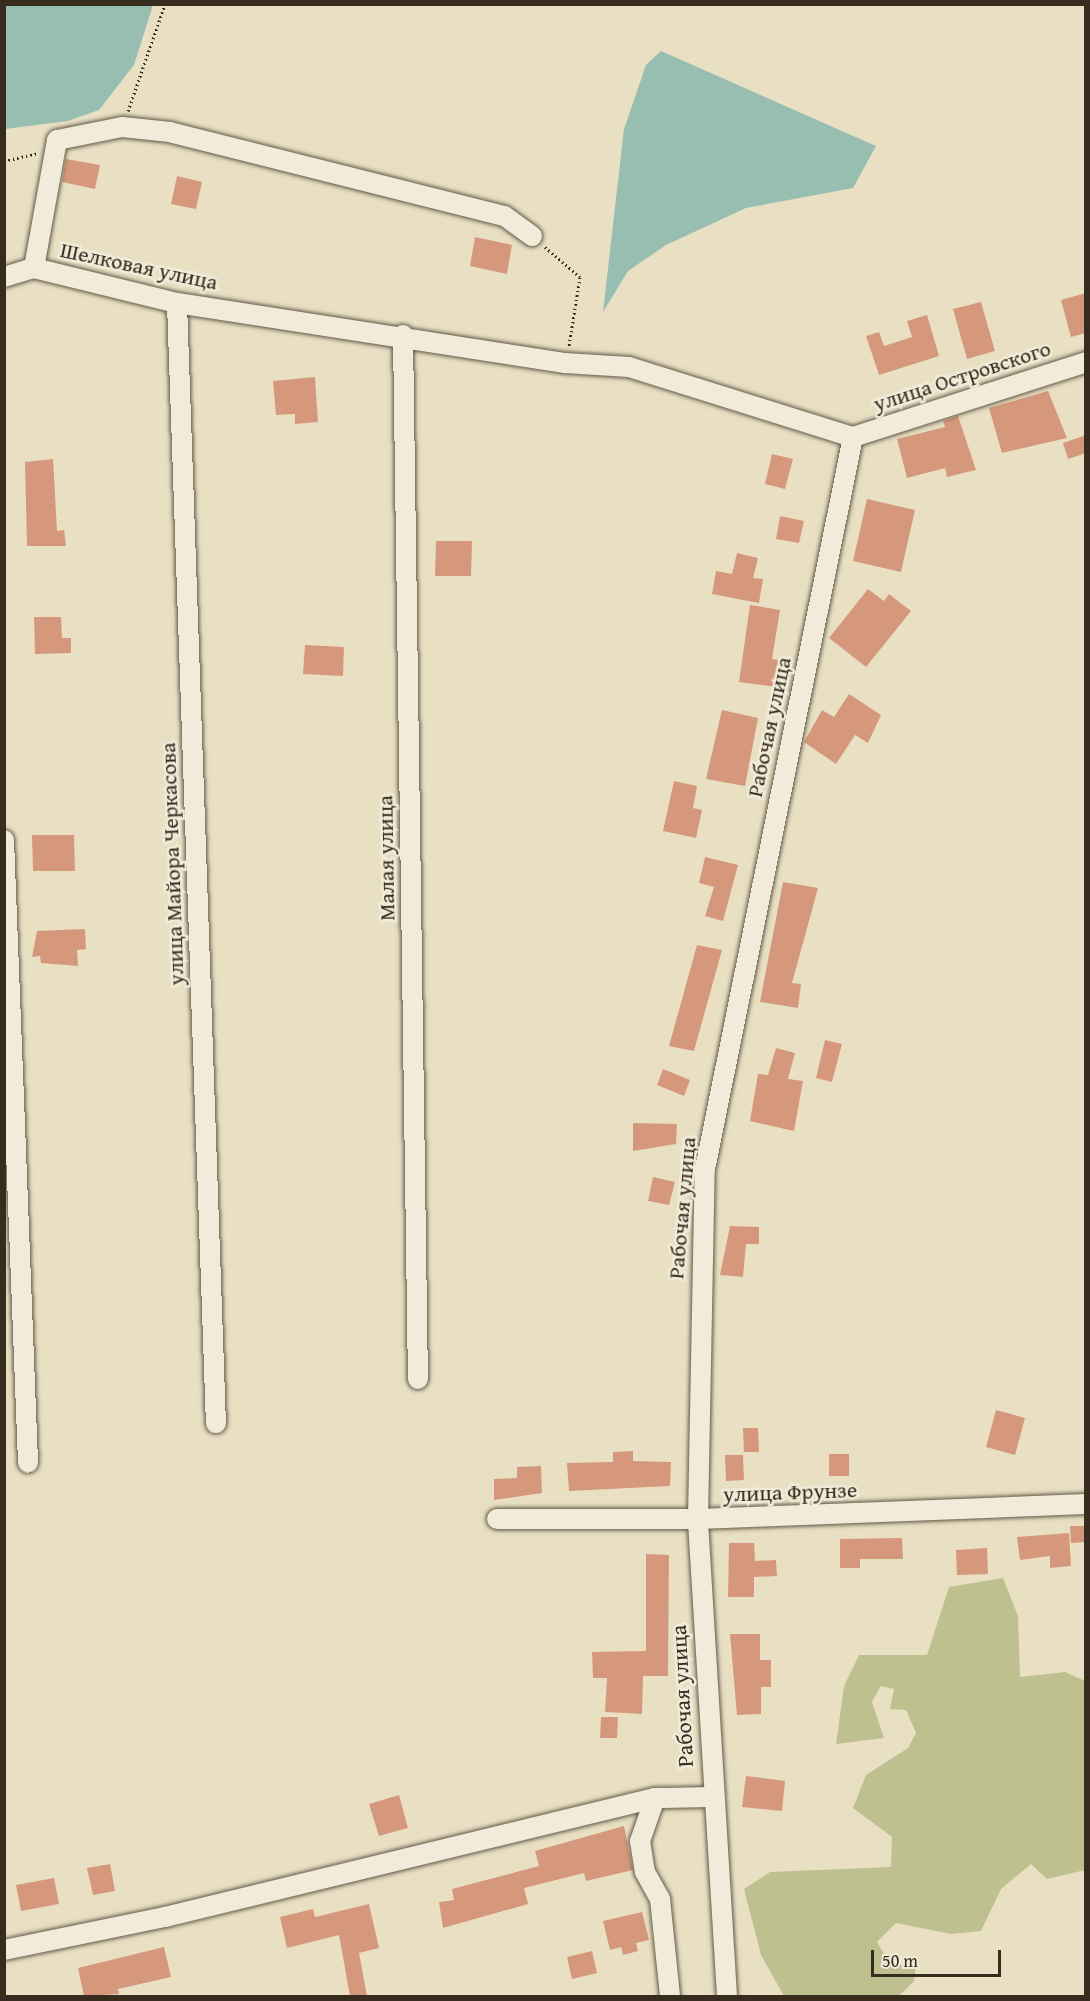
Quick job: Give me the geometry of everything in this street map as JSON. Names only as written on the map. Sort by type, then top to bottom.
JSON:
[{"type":"street","points":[[52,151],[64,137],[122,127],[170,132],[504,216],[532,236]]},
{"type":"street","name":"Шелковая улица","points":[[52,151],[34,268],[177,303],[403,335],[565,363],[629,367],[853,436]]},
{"type":"street","points":[[4,277],[34,268]]},
{"type":"street","name":"улица Майора Черкасова","points":[[177,303],[216,1423]]},
{"type":"street","name":"Малая улица","points":[[403,335],[418,1379]]},
{"type":"street","name":"улица Островского","points":[[853,436],[1086,362]]},
{"type":"street","name":"Рабочая улица","points":[[727,1996],[711,1797],[698,1519],[705,1169],[853,436]]},
{"type":"street","points":[[4,840],[28,1463]]},
{"type":"street","name":"улица Фрунзе","points":[[497,1519],[698,1519],[1086,1504]]},
{"type":"street","points":[[4,1950],[165,1917],[655,1798],[711,1797]]},
{"type":"street","points":[[655,1798],[640,1841],[645,1872],[660,1899],[670,1996]]},
{"type":"path","points":[[122,127],[165,4]]},
{"type":"path","points":[[4,161],[52,151]]},
{"type":"path","points":[[532,236],[580,277],[565,363]]},
{"type":"green space","points":[[1003,1578],[1018,1616],[1020,1677],[1065,1672],[1085,1681],[1085,1870],[1047,1879],[1031,1864],[1001,1889],[981,1931],[951,1934],[896,1923],[877,1942],[891,1965],[916,1964],[914,1981],[899,1996],[784,1996],[761,1955],[744,1889],[770,1872],[891,1867],[892,1837],[853,1808],[866,1775],[908,1748],[916,1733],[906,1710],[890,1709],[894,1689],[881,1686],[872,1702],[884,1738],[836,1744],[844,1686],[859,1655],[927,1655],[949,1587]]},
{"type":"water","points":[[4,5],[153,5],[134,65],[99,110],[68,121],[5,129]]},
{"type":"water","points":[[661,51],[876,146],[853,188],[746,208],[666,245],[628,271],[603,312],[624,129],[646,65]]},
{"type":"building","points":[[66,159],[100,165],[95,189],[62,182]]},
{"type":"building","points":[[177,176],[202,182],[196,209],[171,204]]},
{"type":"building","points":[[475,237],[512,245],[507,274],[470,266]]},
{"type":"building","points":[[1086,293],[1086,333],[1071,337],[1061,300]]},
{"type":"building","points":[[981,302],[995,351],[967,359],[953,309]]},
{"type":"building","points":[[927,315],[939,356],[879,375],[866,336],[879,332],[884,346],[912,337],[907,321]]},
{"type":"building","points":[[315,377],[318,422],[295,424],[295,414],[276,415],[273,381]]},
{"type":"building","points":[[1048,391],[1067,438],[1002,453],[989,408]]},
{"type":"building","points":[[958,416],[976,470],[947,477],[945,468],[907,478],[897,439],[945,427],[943,421]]},
{"type":"building","points":[[1086,435],[1086,453],[1068,459],[1063,443]]},
{"type":"building","points":[[772,454],[793,459],[785,489],[765,484]]},
{"type":"building","points":[[53,459],[57,531],[64,530],[66,546],[27,546],[25,462]]},
{"type":"building","points":[[867,499],[915,510],[901,572],[853,561]]},
{"type":"building","points":[[780,516],[804,521],[799,543],[776,539]]},
{"type":"building","points":[[436,541],[472,541],[471,576],[435,576]]},
{"type":"building","points":[[737,553],[758,558],[753,578],[763,579],[759,603],[712,594],[716,571],[732,574]]},
{"type":"building","points":[[868,589],[884,601],[889,594],[911,611],[866,667],[829,638]]},
{"type":"building","points":[[750,605],[780,610],[772,659],[780,660],[777,687],[739,682]]},
{"type":"building","points":[[34,617],[61,617],[62,638],[71,638],[71,653],[35,654]]},
{"type":"building","points":[[305,645],[344,647],[343,676],[303,674]]},
{"type":"building","points":[[849,694],[881,715],[868,743],[855,735],[836,764],[804,742],[822,710],[834,717]]},
{"type":"building","points":[[722,710],[758,718],[745,786],[706,779]]},
{"type":"building","points":[[674,781],[697,786],[693,808],[702,810],[696,838],[663,831]]},
{"type":"building","points":[[32,835],[74,835],[75,871],[33,871]]},
{"type":"building","points":[[705,857],[738,865],[723,921],[705,916],[714,887],[699,883]]},
{"type":"building","points":[[783,882],[818,888],[792,983],[801,984],[798,1008],[760,1002]]},
{"type":"building","points":[[85,929],[86,949],[77,950],[78,966],[41,963],[40,956],[32,957],[37,931]]},
{"type":"building","points":[[697,945],[722,950],[694,1051],[669,1046]]},
{"type":"building","points":[[825,1040],[842,1044],[832,1082],[816,1078]]},
{"type":"building","points":[[776,1048],[795,1053],[788,1079],[803,1081],[794,1131],[750,1121],[758,1074],[768,1075]]},
{"type":"building","points":[[663,1069],[690,1080],[684,1096],[657,1085]]},
{"type":"building","points":[[633,1123],[677,1124],[676,1144],[633,1151]]},
{"type":"building","points":[[653,1177],[675,1182],[669,1205],[648,1201]]},
{"type":"building","points":[[730,1226],[759,1227],[759,1244],[746,1244],[743,1277],[720,1275]]},
{"type":"building","points":[[996,1410],[1025,1418],[1015,1455],[986,1447]]},
{"type":"building","points":[[743,1428],[758,1428],[759,1452],[744,1452]]},
{"type":"building","points":[[633,1451],[633,1461],[671,1462],[670,1486],[569,1491],[567,1463],[613,1462],[613,1452]]},
{"type":"building","points":[[829,1454],[849,1454],[849,1476],[829,1476]]},
{"type":"building","points":[[725,1455],[743,1455],[744,1480],[726,1481]]},
{"type":"building","points":[[541,1466],[542,1493],[494,1500],[494,1479],[517,1478],[517,1467]]},
{"type":"building","points":[[1070,1526],[1086,1526],[1086,1542],[1071,1543]]},
{"type":"building","points":[[1069,1533],[1071,1566],[1050,1568],[1050,1556],[1020,1560],[1017,1537]]},
{"type":"building","points":[[902,1538],[903,1559],[860,1559],[860,1568],[840,1568],[840,1539]]},
{"type":"building","points":[[729,1543],[754,1543],[755,1561],[776,1560],[777,1576],[754,1577],[754,1597],[728,1597]]},
{"type":"building","points":[[987,1548],[988,1574],[957,1575],[956,1550]]},
{"type":"building","points":[[646,1554],[669,1555],[668,1676],[643,1676],[642,1714],[605,1712],[607,1678],[593,1678],[592,1652],[646,1651]]},
{"type":"building","points":[[730,1634],[760,1634],[760,1660],[771,1660],[771,1687],[761,1687],[761,1714],[737,1715]]},
{"type":"building","points":[[601,1717],[618,1717],[617,1738],[600,1738]]},
{"type":"building","points":[[746,1776],[785,1781],[782,1811],[742,1807]]},
{"type":"building","points":[[399,1795],[408,1828],[379,1836],[369,1804]]},
{"type":"building","points":[[624,1826],[633,1870],[586,1881],[584,1873],[524,1888],[528,1904],[443,1928],[439,1902],[454,1900],[452,1889],[539,1866],[535,1851]]},
{"type":"building","points":[[110,1864],[115,1891],[93,1895],[87,1868]]},
{"type":"building","points":[[54,1878],[59,1904],[21,1911],[16,1885]]},
{"type":"building","points":[[369,1904],[379,1948],[359,1953],[367,1996],[350,1996],[339,1935],[287,1948],[280,1917],[313,1909],[315,1917]]},
{"type":"building","points":[[642,1912],[649,1940],[636,1943],[638,1951],[623,1955],[621,1947],[610,1950],[603,1921]]},
{"type":"building","points":[[164,1947],[171,1977],[118,1989],[119,1994],[84,1996],[78,1968]]},
{"type":"building","points":[[592,1951],[597,1973],[572,1979],[567,1957]]}]
